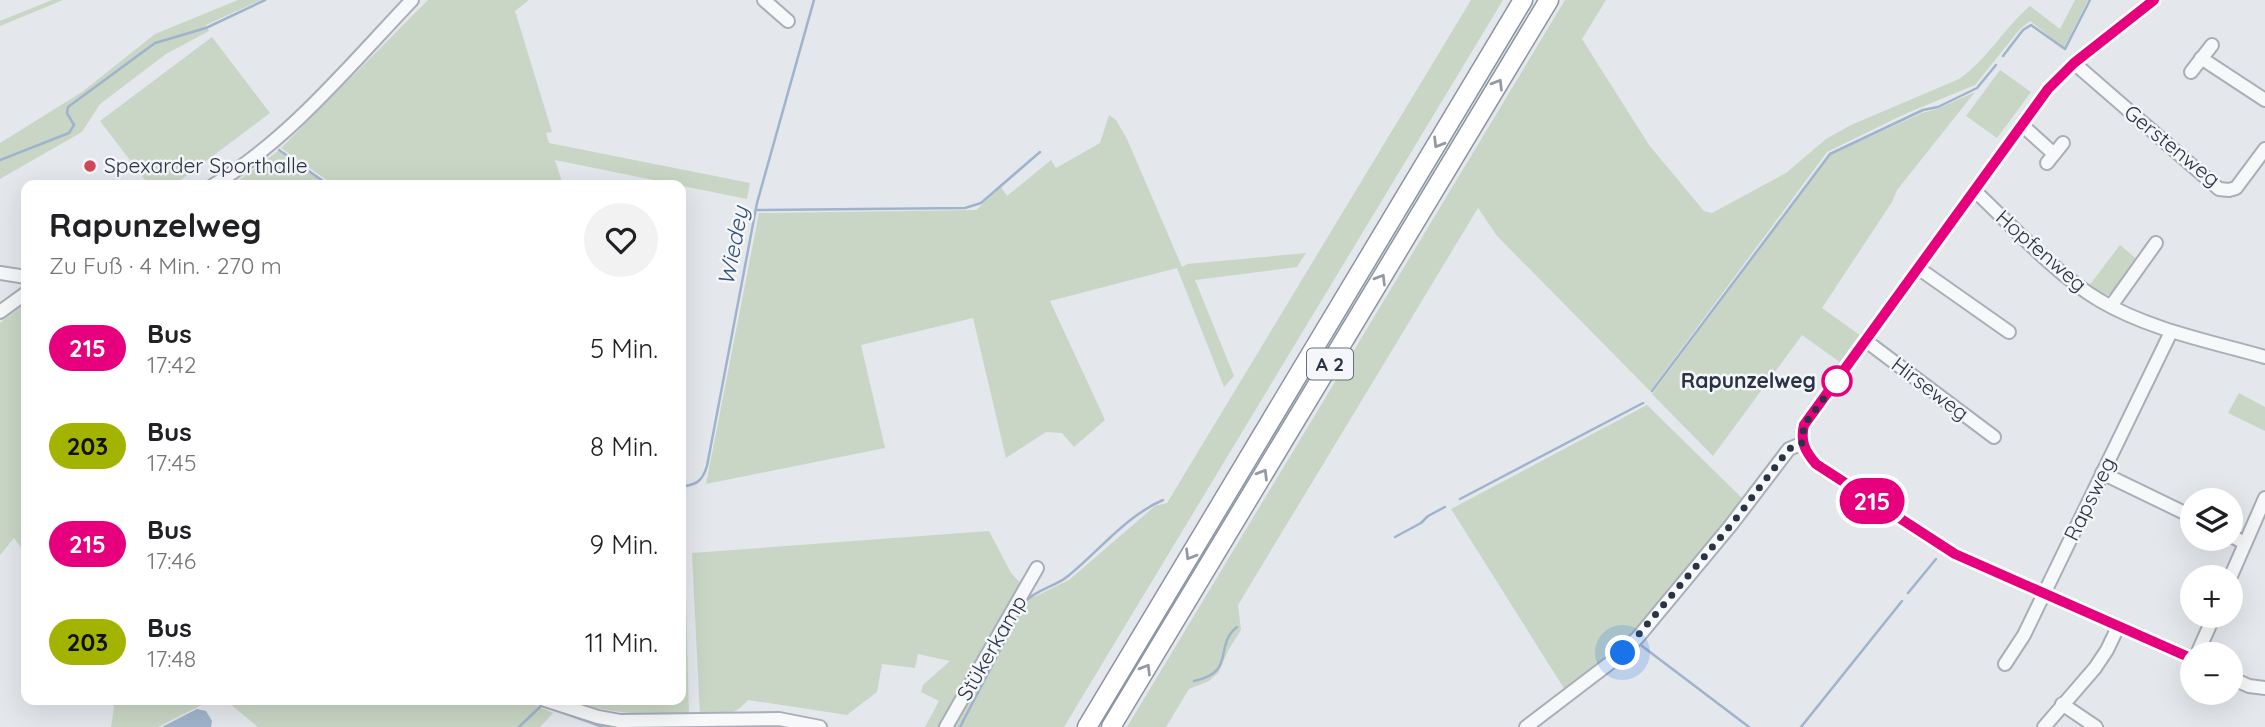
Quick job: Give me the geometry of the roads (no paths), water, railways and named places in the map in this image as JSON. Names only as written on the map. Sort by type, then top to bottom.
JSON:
[{"type":"highway","name":"A 2","points":[[1087,727],[1523,0]]},
{"type":"highway","name":"A 2","points":[[1111,727],[1549,0]]},
{"type":"street","points":[[221,180],[261,152],[287,128],[412,0]]},
{"type":"street","points":[[764,0],[788,21]]},
{"type":"street","points":[[2154,0],[2074,63],[2048,89],[1804,425],[1802,443],[1816,464],[1955,554],[2180,653]]},
{"type":"street","points":[[2191,72],[2211,45]]},
{"type":"street","points":[[2201,58],[2265,100]]},
{"type":"street","name":"Gerstenweg","points":[[2074,63],[2219,189],[2236,188],[2265,149]]},
{"type":"street","points":[[2022,125],[2051,158],[2063,142]]},
{"type":"street","name":"Hopfenweg","points":[[1975,191],[2059,269],[2111,306],[2171,332],[2265,357]]},
{"type":"street","points":[[2111,306],[2156,243]]},
{"type":"street","points":[[1918,268],[2009,332]]},
{"type":"street","points":[[0,273],[21,276]]},
{"type":"street","points":[[0,312],[21,297]]},
{"type":"street","name":"Rapsweg","points":[[2005,664],[2024,635],[2171,332]]},
{"type":"street","name":"Hirseweg","points":[[1866,341],[1994,437]]},
{"type":"street","points":[[1526,727],[1631,645],[1731,525],[1789,449],[1802,443]]},
{"type":"street","points":[[2102,473],[2180,511]]},
{"type":"street","points":[[2236,565],[2265,498]]},
{"type":"street","name":"Stükerkamp","points":[[946,727],[1037,568]]},
{"type":"street","points":[[2044,727],[2095,668],[2118,627]]},
{"type":"street","points":[[2243,683],[2265,688]]},
{"type":"street","points":[[2062,704],[2096,727]]},
{"type":"street","points":[[561,705],[620,721],[779,719],[820,727]]},
{"type":"water","points":[[197,709],[206,711],[212,721],[211,727],[162,727]]},
{"type":"waterway","points":[[0,160],[69,133],[74,125],[67,113],[68,107],[155,43],[206,28],[265,0]]},
{"type":"waterway","name":"Wiedey","points":[[686,486],[698,481],[707,466],[757,203],[814,0]]},
{"type":"waterway","points":[[2003,56],[2023,30],[2031,25],[2065,49],[2090,0]]},
{"type":"waterway","points":[[1652,391],[1830,154],[1977,88],[1996,65]]},
{"type":"waterway","points":[[279,150],[322,180]]},
{"type":"waterway","points":[[758,210],[965,208],[981,203],[1040,152]]},
{"type":"waterway","points":[[1460,499],[1643,403]]},
{"type":"waterway","points":[[960,727],[1025,602],[1068,576],[1125,524],[1163,500]]},
{"type":"waterway","points":[[1395,537],[1445,507]]},
{"type":"waterway","points":[[1908,593],[1936,559]]},
{"type":"waterway","points":[[1801,727],[1902,601]]},
{"type":"waterway","points":[[1194,681],[1207,677],[1220,665],[1226,642],[1237,627]]},
{"type":"waterway","points":[[1642,646],[1749,727]]},
{"type":"waterway","points":[[541,705],[600,726],[617,727]]},
{"type":"waterway","name":"Wiedey","points":[[519,727],[541,706]]},
{"type":"waterway","points":[[598,711],[622,715]]},
{"type":"waterway","points":[[726,727],[774,727]]},
{"type":"place","name":"Spexarder Sporthalle","points":[[90,166]]},
{"type":"place","name":"Rapunzelweg","points":[[1837,381]]}]
